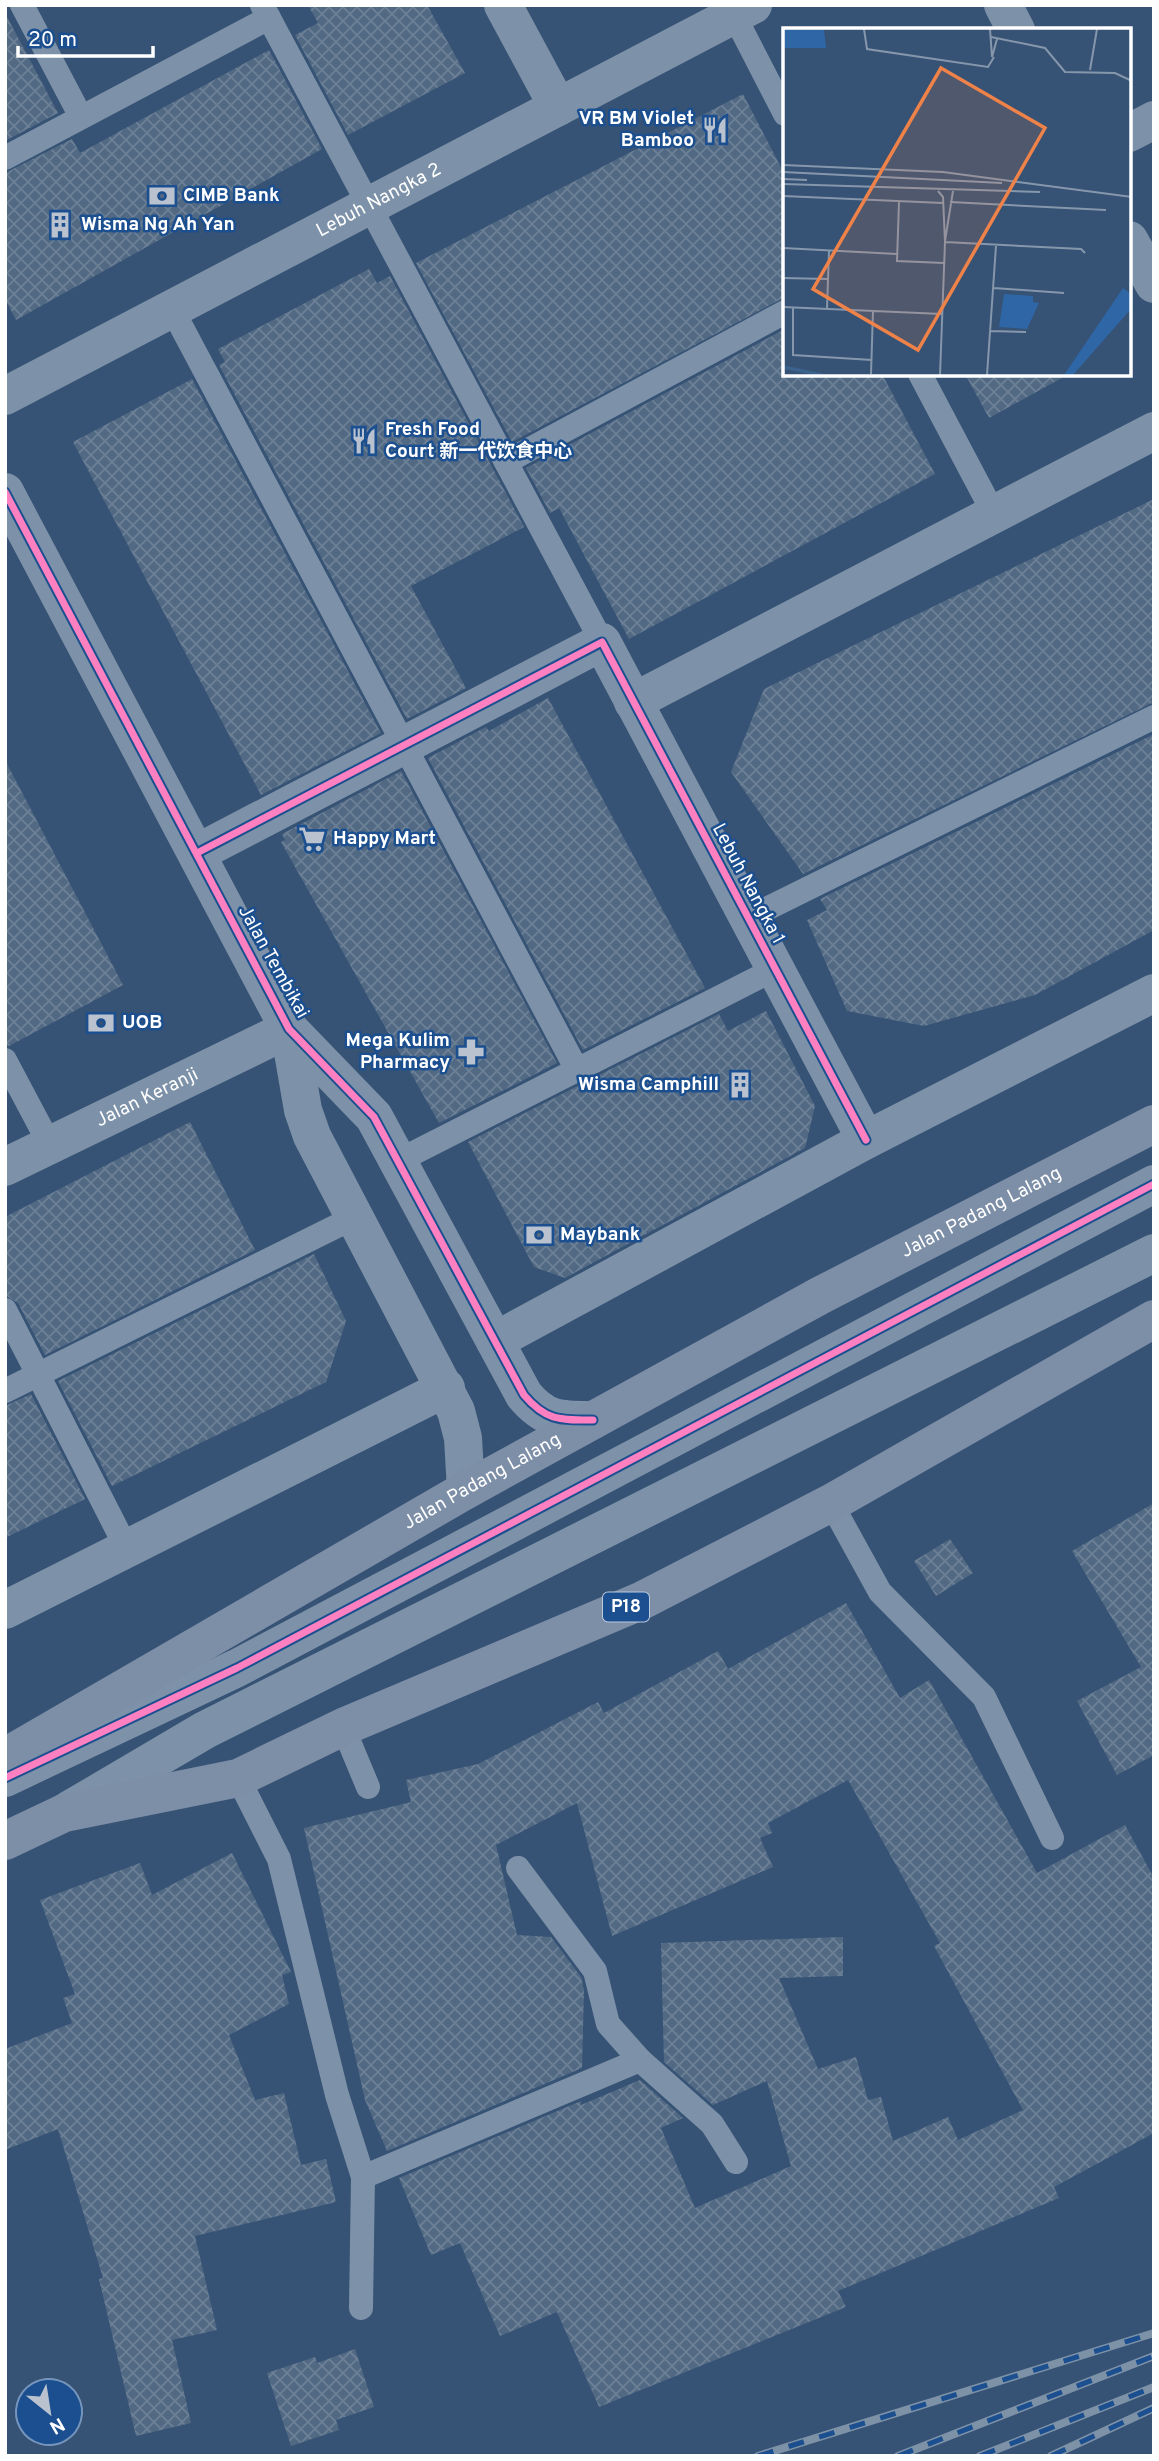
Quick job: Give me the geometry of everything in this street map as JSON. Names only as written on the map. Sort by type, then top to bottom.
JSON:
[{"type":"main road","name":"Jalan Padang Lalang","points":[[5,1757],[466,1490],[593,1420],[821,1295],[1154,1124]]},
{"type":"main road","name":"P18","points":[[5,1840],[64,1813],[238,1778],[343,1727],[643,1600],[831,1503],[1154,1320]]},
{"type":"street","points":[[503,5],[558,107]]},
{"type":"street","points":[[1003,5],[1015,28]]},
{"type":"street","name":"Lebuh Nangka 2","points":[[5,396],[743,10]]},
{"type":"street","points":[[1131,132],[1154,120]]},
{"type":"street","points":[[1131,244],[1154,284]]},
{"type":"street","points":[[634,702],[1154,432]]},
{"type":"street","name":"Jalan Tembikai","points":[[5,492],[289,1028],[374,1117],[524,1395],[539,1412],[562,1420],[593,1420]]},
{"type":"street","points":[[197,853],[602,642]]},
{"type":"street","name":"Lebuh Nangka 1","points":[[602,642],[866,1140]]},
{"type":"street","points":[[495,1341],[866,1140],[1154,993]]},
{"type":"street","name":"Jalan Tembikai","points":[[289,1028],[303,1110],[312,1136],[446,1388],[463,1438],[466,1490]]},
{"type":"street","name":"Jalan Keranji","points":[[5,1167],[289,1028]]},
{"type":"street","points":[[5,1778],[237,1668],[1154,1184]]},
{"type":"street","points":[[64,1813],[205,1730],[1154,1253]]},
{"type":"street","points":[[5,1610],[446,1388]]},
{"type":"lane","points":[[22,5],[81,117]]},
{"type":"lane","points":[[743,10],[783,109]]},
{"type":"lane","points":[[5,158],[265,11],[602,642]]},
{"type":"lane","points":[[172,309],[577,1070]]},
{"type":"lane","points":[[506,462],[783,313]]},
{"type":"lane","points":[[921,376],[994,514]]},
{"type":"lane","points":[[748,918],[1154,717]]},
{"type":"lane","points":[[398,1161],[775,969]]},
{"type":"lane","points":[[5,1060],[50,1145]]},
{"type":"lane","points":[[5,1391],[355,1217]]},
{"type":"lane","points":[[5,1310],[127,1549]]},
{"type":"lane","points":[[831,1503],[880,1592],[984,1697],[1052,1838]]},
{"type":"lane","points":[[343,1727],[368,1787]]},
{"type":"lane","points":[[238,1778],[279,1859],[337,2095],[363,2178],[361,2308]]},
{"type":"lane","points":[[518,1868],[595,1971],[608,2024],[640,2060],[712,2124],[736,2162]]},
{"type":"lane","points":[[363,2178],[640,2060]]},
{"type":"building","points":[[308,5],[427,5],[465,73],[348,135],[295,35],[318,23]]},
{"type":"building","points":[[5,13],[58,113],[5,141]]},
{"type":"building","points":[[269,50],[322,149],[16,320],[5,299],[5,173],[72,139],[80,153]]},
{"type":"building","points":[[743,94],[783,171],[783,298],[512,442],[416,263]]},
{"type":"building","name":"Fresh Food Court 新一代饮食中心","points":[[369,269],[377,283],[390,276],[524,527],[411,586],[466,688],[407,719],[219,365],[225,362],[218,349]]},
{"type":"building","points":[[783,330],[783,376],[883,376],[935,474],[629,639],[559,508],[550,513],[526,468]]},
{"type":"building","points":[[966,376],[1065,376],[989,418]]},
{"type":"building","points":[[192,379],[381,733],[261,795],[73,442]]},
{"type":"building","points":[[1154,499],[1154,702],[803,874],[731,772],[764,689]]},
{"type":"building","points":[[548,698],[705,988],[583,1050],[428,758],[486,727],[489,731]]},
{"type":"building","points":[[1154,734],[1154,930],[1035,995],[924,1026],[847,1011],[807,920],[827,910],[820,899]]},
{"type":"building","points":[[5,760],[123,985],[9,1046],[5,1045]]},
{"type":"building","points":[[401,771],[557,1063],[439,1123],[281,842],[285,840],[282,834]]},
{"type":"building","points":[[766,1011],[815,1106],[805,1148],[565,1278],[534,1267],[468,1142],[719,1014],[728,1031]]},
{"type":"building","points":[[190,1122],[255,1250],[45,1355],[18,1303],[5,1295],[5,1217]]},
{"type":"building","points":[[314,1254],[346,1321],[326,1382],[112,1486],[58,1381]]},
{"type":"building","points":[[31,1394],[85,1499],[5,1538],[5,1406]]},
{"type":"building","points":[[1154,1503],[1154,1755],[1117,1775],[1077,1701],[1141,1667],[1072,1551]]},
{"type":"building","points":[[950,1539],[973,1573],[936,1596],[914,1561]]},
{"type":"building","points":[[846,1603],[900,1698],[929,1680],[1037,1873],[1125,1825],[1154,1878],[1154,2133],[1054,2187],[1059,2198],[838,2291],[846,2307],[599,2407],[557,2312],[500,2336],[460,2243],[431,2255],[399,2178],[581,2101],[581,2105],[640,2080],[683,2118],[661,2128],[695,2208],[791,2166],[767,2081],[713,2105],[664,2062],[661,1943],[843,1937],[843,1976],[779,1978],[818,2069],[856,2057],[868,2100],[881,2097],[893,2141],[948,2117],[958,2140],[1023,2110],[934,1946],[940,1943],[848,1780],[768,1823],[772,1833],[760,1838],[773,1867],[612,1936],[577,1803],[496,1845],[517,1935],[551,1937],[581,1977],[584,1990],[582,2068],[387,2151],[365,2100],[304,1828],[411,1802],[406,1780],[478,1764],[598,1702],[604,1713],[718,1651],[728,1669]]},
{"type":"building","points":[[232,1853],[291,1972],[282,1975],[289,2004],[229,2035],[255,2100],[284,2093],[301,2165],[326,2159],[336,2202],[195,2236],[217,2330],[172,2340],[191,2423],[136,2436],[99,2279],[103,2278],[58,2129],[5,2150],[5,2049],[72,2023],[63,1998],[75,1994],[40,1900],[140,1863],[152,1895]]},
{"type":"building","points":[[355,2349],[374,2407],[336,2420],[339,2430],[291,2446],[267,2373],[315,2357],[317,2363]]},
{"type":"railway","points":[[758,2456],[1154,2333]]},
{"type":"railway","points":[[898,2456],[1154,2356]]},
{"type":"railway","points":[[980,2456],[1154,2387]]},
{"type":"railway","points":[[1051,2456],[1154,2408]]},
{"type":"cycle path","points":[[5,492],[289,1029],[374,1117],[524,1395],[539,1410],[554,1417],[593,1420]]},
{"type":"cycle path","points":[[197,853],[602,642],[866,1140]]},
{"type":"cycle path","points":[[5,1778],[237,1668],[1154,1184]]},
{"type":"place","name":"VR BM Violet Bamboo","points":[[715,130]]},
{"type":"place","name":"CIMB Bank","points":[[162,196]]},
{"type":"place","name":"Wisma Ng Ah Yan","points":[[60,225]]},
{"type":"place","name":"Fresh Food Court 新一代饮食中心","points":[[364,441]]},
{"type":"place","name":"Happy Mart","points":[[312,839]]},
{"type":"place","name":"UOB","points":[[101,1023]]},
{"type":"place","name":"Mega Kulim Pharmacy","points":[[471,1052]]},
{"type":"place","name":"Wisma Camphill","points":[[740,1085]]},
{"type":"place","name":"Maybank","points":[[539,1235]]}]
